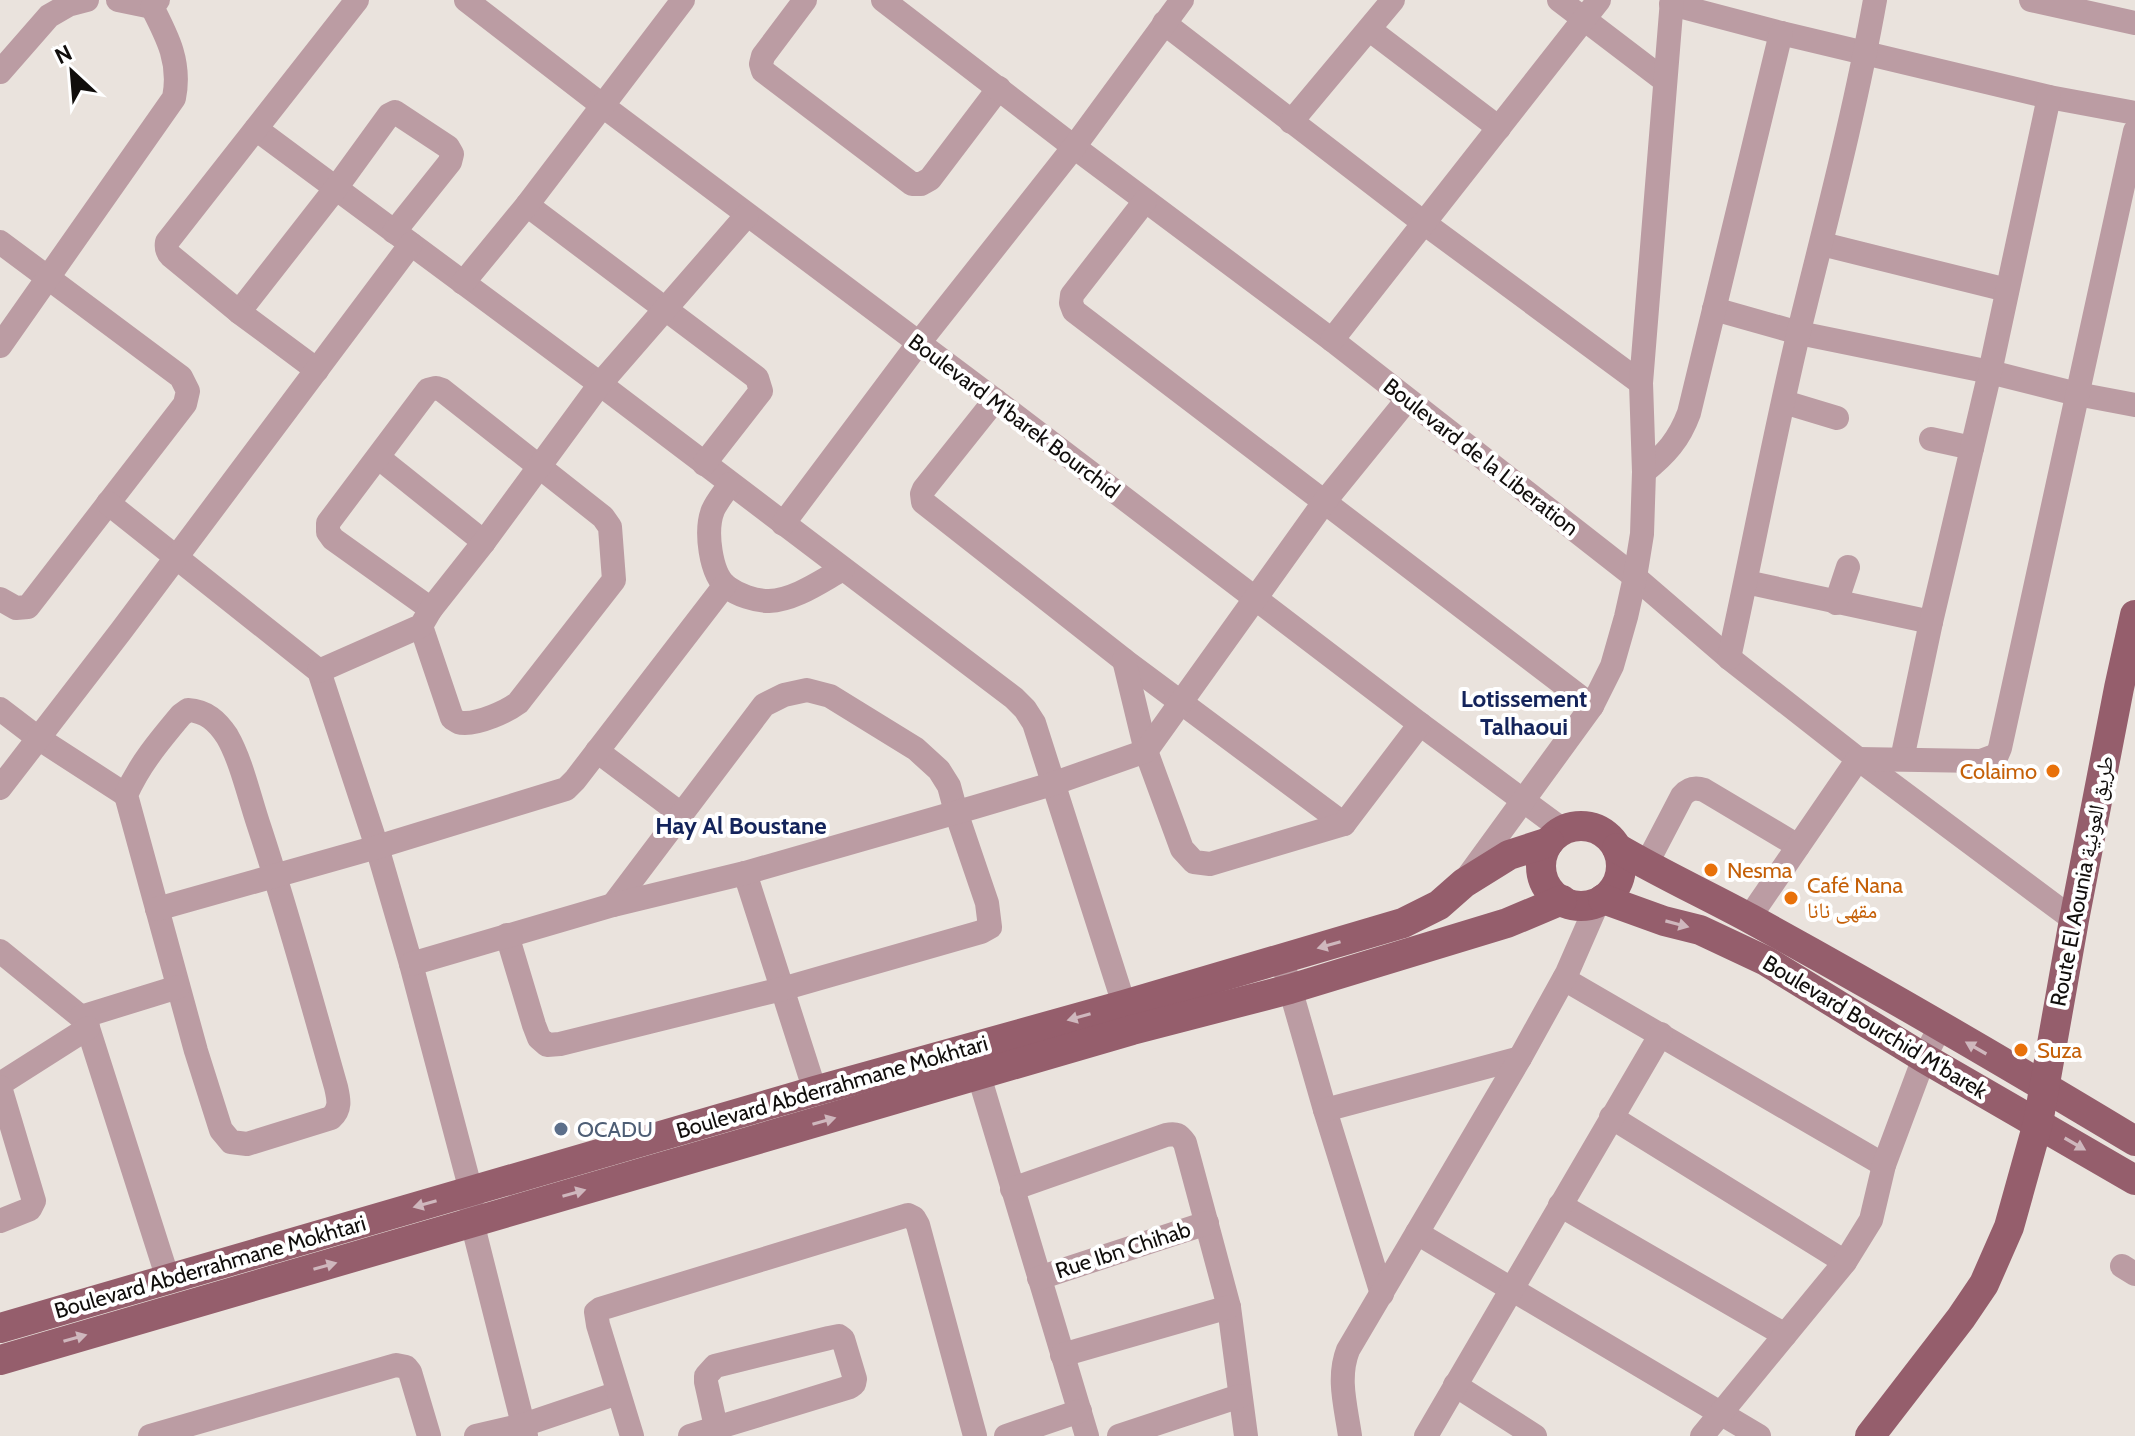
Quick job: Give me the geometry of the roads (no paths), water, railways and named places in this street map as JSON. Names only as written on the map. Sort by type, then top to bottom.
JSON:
[{"type":"main road","name":"Route El Aounia طريق العونية","points":[[1870,1436],[1984,1284],[2009,1227],[2038,1123],[2074,920],[2127,690],[2135,615]]},
{"type":"main road","points":[[1464,883],[1509,855],[1556,836],[1584,826],[1612,839],[1621,859],[1618,882],[1583,901],[1553,893],[1542,874],[1542,863],[1556,836]]},
{"type":"main road","name":"Boulevard Bourchid M'barek","points":[[1617,848],[1749,918],[1773,948],[1924,1058],[2135,1180]]},
{"type":"main road","name":"Boulevard Abderrahmane Mokhtari","points":[[0,1360],[472,1222],[975,1062],[1128,1017],[1282,958],[1403,923],[1439,905],[1464,883]]},
{"type":"main road","name":"Boulevard Abderrahmane Mokhtari","points":[[1128,1017],[1290,989],[1583,901]]},
{"type":"main road","name":"Boulevard Bourchid M'barek","points":[[1583,901],[1773,948],[1940,1027],[2135,1141]]},
{"type":"main road","name":"Boulevard Abderrahmane Mokhtari","points":[[0,1328],[815,1091],[975,1062]]},
{"type":"street","points":[[0,72],[49,16],[68,5],[87,0]]},
{"type":"street","points":[[0,346],[174,98],[178,80],[174,57],[155,4],[118,0]]},
{"type":"street","points":[[317,370],[239,312],[171,256],[166,246],[357,0]]},
{"type":"street","name":"Boulevard M'barek Bourchid","points":[[466,0],[1255,600],[1523,799],[1556,836]]},
{"type":"street","points":[[463,283],[527,205],[683,0]]},
{"type":"street","points":[[805,0],[763,56],[763,71],[912,184],[921,184],[930,179],[999,88]]},
{"type":"street","name":"Boulevard de la Liberation","points":[[883,0],[1332,340],[1635,577],[1729,658],[1858,759],[2074,920]]},
{"type":"street","points":[[783,524],[918,344],[1074,147],[1182,0]]},
{"type":"street","points":[[1291,122],[1393,0]]},
{"type":"street","points":[[1559,0],[1591,10],[1664,80]]},
{"type":"street","points":[[1729,658],[1799,333],[1866,52],[1875,0]]},
{"type":"street","points":[[2031,0],[2063,3],[2135,23]]},
{"type":"street","points":[[1671,2],[1781,33],[2049,97],[2135,113]]},
{"type":"street","name":"Boulevard Abderrahmane Mokhtari","points":[[1464,883],[1592,706],[1612,666],[1635,577],[1642,534],[1644,472],[1641,383],[1671,2]]},
{"type":"street","points":[[1332,340],[1591,10]]},
{"type":"street","points":[[1164,23],[1424,223],[1641,383]]},
{"type":"street","points":[[1370,30],[1499,128]]},
{"type":"street","points":[[1644,472],[1682,432],[1689,413],[1781,33]]},
{"type":"street","points":[[1902,759],[2049,97]]},
{"type":"street","points":[[0,788],[317,370],[450,162],[452,154],[448,147],[399,113],[392,113],[239,312]]},
{"type":"street","points":[[256,129],[600,384],[1025,709],[1034,723],[1128,1017]]},
{"type":"street","points":[[1749,918],[1858,759],[1981,761],[1997,755],[2135,131]]},
{"type":"street","points":[[1145,201],[1072,295],[1074,311],[1592,706]]},
{"type":"street","points":[[527,205],[757,378],[761,391],[704,464]]},
{"type":"street","points":[[319,671],[426,617],[600,384],[747,215]]},
{"type":"street","points":[[0,242],[181,377],[188,391],[185,404],[28,607],[16,608],[0,599]]},
{"type":"street","points":[[1822,244],[2007,290]]},
{"type":"street","points":[[1714,309],[1799,333],[2135,405]]},
{"type":"street","points":[[436,388],[603,517],[610,527],[614,573],[611,585],[518,703],[503,713],[466,723],[452,718],[426,617],[328,532],[328,523],[379,458],[428,390],[436,388]]},
{"type":"street","points":[[995,400],[924,489],[923,502],[1124,660],[1344,824]]},
{"type":"street","points":[[411,964],[613,905],[745,873],[956,812],[1052,784],[1146,751],[1325,501],[1407,400]]},
{"type":"street","points":[[1784,402],[1837,418]]},
{"type":"street","points":[[1931,439],[1972,448]]},
{"type":"street","points":[[379,458],[484,542]]},
{"type":"street","points":[[730,484],[712,511],[709,534],[711,559],[725,585],[746,597],[768,601],[788,598],[843,569]]},
{"type":"street","points":[[108,503],[319,671],[377,847],[411,964],[471,1191],[472,1222],[525,1430]]},
{"type":"street","points":[[1836,603],[1848,567]]},
{"type":"street","points":[[1746,582],[1931,622]]},
{"type":"street","points":[[157,909],[276,877],[566,789],[725,585]]},
{"type":"street","points":[[1124,660],[1146,751],[1182,849],[1194,862],[1210,864],[1344,824],[1420,724]]},
{"type":"street","points":[[507,935],[534,1025],[539,1038],[547,1045],[782,989],[990,927],[987,903],[949,786],[939,770],[916,749],[830,696],[807,690],[784,695],[764,705],[613,905]]},
{"type":"street","points":[[0,709],[38,738],[126,795]]},
{"type":"street","points":[[188,710],[201,711],[220,727],[233,748],[276,877],[339,1104],[331,1118],[247,1144],[237,1144],[221,1130],[126,795],[143,764],[188,710]]},
{"type":"street","points":[[597,751],[681,814]]},
{"type":"street","points":[[1646,865],[1682,796],[1694,788],[1704,790],[1798,846]]},
{"type":"street","points":[[745,873],[815,1091]]},
{"type":"street","points":[[1350,1436],[1341,1376],[1348,1350],[1565,976],[1571,921],[1583,901]]},
{"type":"street","points":[[0,951],[84,1022],[168,1279]]},
{"type":"street","points":[[1282,958],[1382,1294]]},
{"type":"street","points":[[1565,976],[1884,1165]]},
{"type":"street","points":[[0,1221],[30,1209],[34,1201],[0,1085],[84,1022],[178,987]]},
{"type":"street","points":[[1702,1436],[1845,1262],[1871,1220],[1884,1165],[1924,1058],[1940,1027]]},
{"type":"street","points":[[1426,1436],[1661,1034]]},
{"type":"street","points":[[1325,1110],[1520,1058]]},
{"type":"street","points":[[975,1062],[1087,1436]]},
{"type":"street","points":[[1611,1117],[1845,1262]]},
{"type":"street","points":[[1012,1189],[1166,1135],[1180,1135],[1185,1143],[1229,1307],[1246,1436]]},
{"type":"street","points":[[1560,1205],[1785,1335]]},
{"type":"street","points":[[632,1436],[596,1312],[908,1215],[918,1225],[975,1436]]},
{"type":"street","name":"Rue Ibn Chihab","points":[[1039,1278],[1207,1223]]},
{"type":"street","points":[[1417,1233],[1759,1436]]},
{"type":"street","points":[[1062,1355],[1229,1307]]},
{"type":"street","points":[[690,1436],[716,1427],[759,1426],[850,1387],[855,1379],[846,1343],[839,1336],[715,1366],[706,1376],[706,1382],[716,1427]]},
{"type":"street","points":[[150,1436],[396,1365],[406,1367],[410,1372],[429,1436]]},
{"type":"street","points":[[1455,1385],[1535,1436]]},
{"type":"street","points":[[476,1436],[525,1430],[618,1393]]},
{"type":"street","points":[[1119,1436],[1187,1425],[1240,1396]]},
{"type":"street","points":[[1006,1436],[1080,1411]]},
{"type":"place","name":"Colaimo","points":[[2053,771]]},
{"type":"place","name":"Nesma","points":[[1711,870]]},
{"type":"place","name":"Café Nana مقهى نانا","points":[[1791,898]]},
{"type":"place","name":"Suza","points":[[2021,1050]]},
{"type":"place","name":"OCADU","points":[[561,1129]]},
{"type":"district","name":"Lotissement Talhaoui","points":[[1524,712]]},
{"type":"district","name":"Hay Al Boustane","points":[[741,825]]}]
